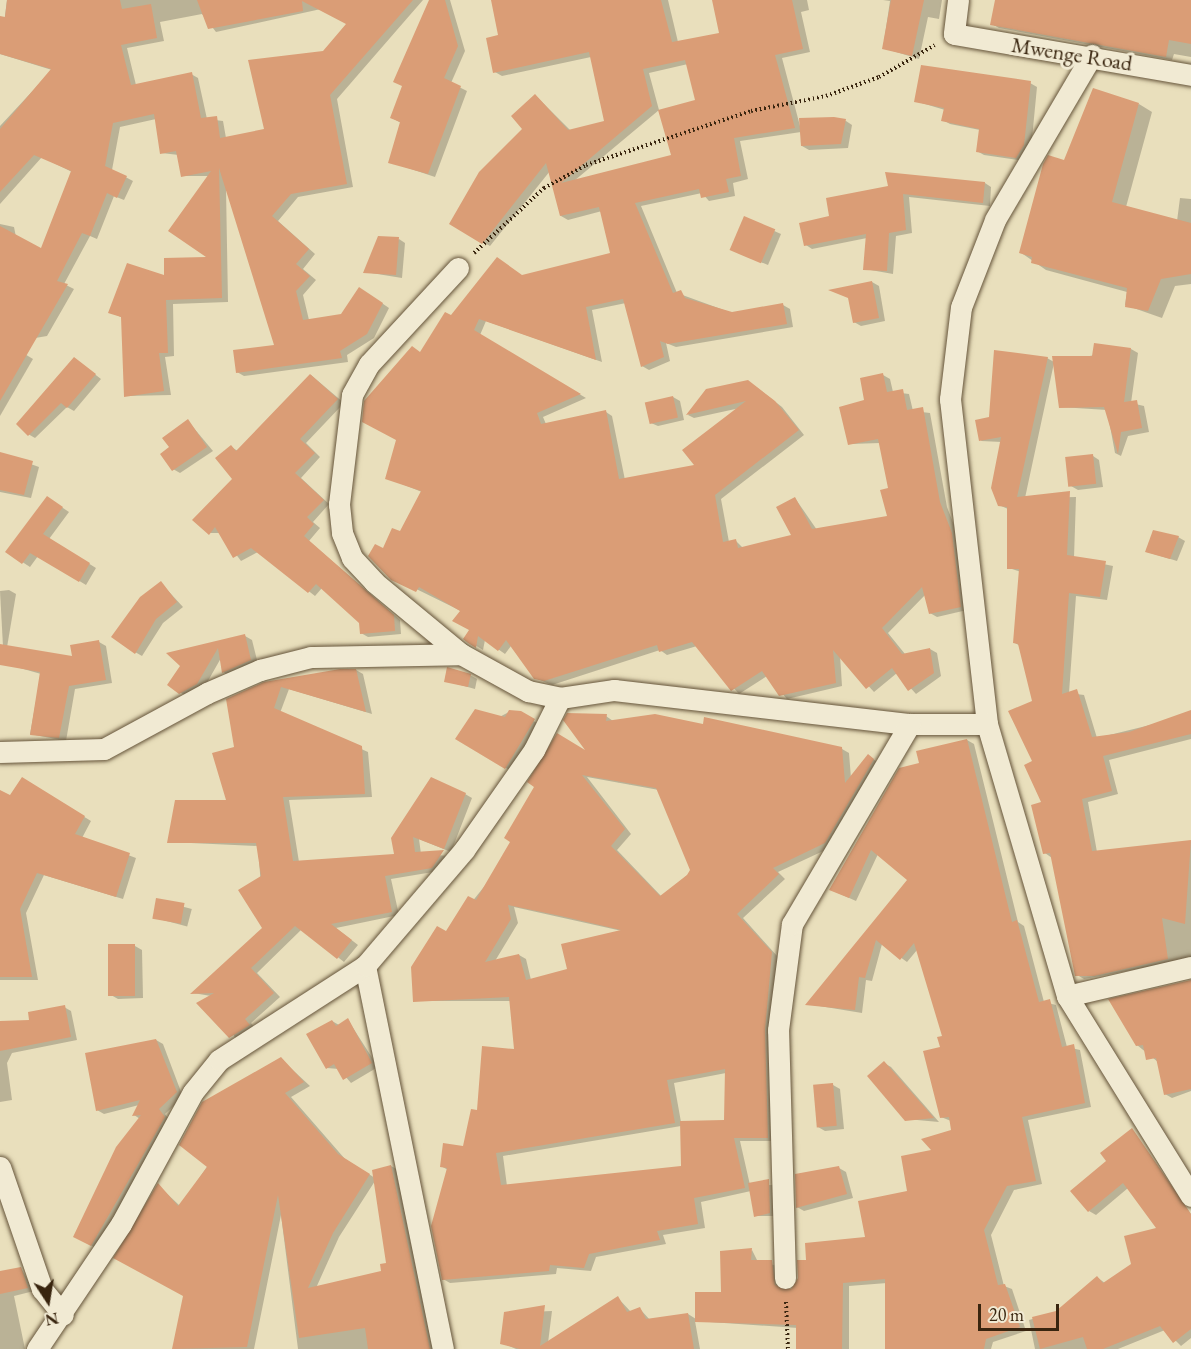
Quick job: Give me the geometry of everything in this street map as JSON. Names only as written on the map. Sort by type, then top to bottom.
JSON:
[{"type":"street","points":[[954,34],[958,0]]},
{"type":"street","name":"Mwenge Road","points":[[954,34],[1092,55],[1191,75]]},
{"type":"street","points":[[1092,55],[994,220],[961,307],[950,399],[987,724],[1067,996],[1191,1196]]},
{"type":"street","points":[[458,268],[369,364],[352,395],[339,504],[342,533],[352,558],[461,654],[528,691],[560,698],[614,690],[910,724],[987,724]]},
{"type":"street","points":[[0,752],[104,749],[207,693],[260,670],[311,657],[461,654]]},
{"type":"street","points":[[37,1349],[63,1315],[121,1224],[193,1092],[219,1060],[365,966],[464,850],[534,750],[560,698]]},
{"type":"street","points":[[785,1278],[778,1030],[790,933],[910,724]]},
{"type":"street","points":[[365,966],[443,1349]]},
{"type":"street","points":[[1067,996],[1191,967]]},
{"type":"street","points":[[0,1167],[42,1289],[63,1315]]},
{"type":"path","points":[[458,268],[565,175],[751,111],[826,96],[879,76],[954,34]]},
{"type":"path","points":[[785,1278],[788,1349]]},
{"type":"building","points":[[7,0],[120,0],[122,9],[151,4],[157,38],[121,45],[131,85],[192,72],[201,118],[217,116],[220,138],[264,129],[248,60],[323,51],[346,24],[302,1],[303,11],[208,29],[197,0],[413,0],[330,95],[347,184],[291,194],[272,216],[309,249],[296,264],[310,276],[296,291],[303,320],[341,314],[359,287],[383,303],[367,334],[340,351],[342,358],[236,373],[233,350],[274,345],[219,168],[222,298],[166,300],[168,353],[159,353],[164,391],[124,397],[121,317],[108,313],[127,263],[164,275],[164,258],[206,257],[168,231],[211,171],[181,177],[176,151],[160,154],[154,114],[113,123],[105,166],[127,176],[117,198],[107,193],[90,236],[82,233],[57,281],[68,284],[0,401],[0,226],[41,248],[71,171],[34,155],[0,192],[0,129],[51,69],[0,54],[0,16],[5,17]]},
{"type":"building","points":[[429,0],[445,0],[458,46],[444,78],[461,86],[428,174],[388,163],[400,122],[390,118],[402,86],[393,82]]},
{"type":"building","points":[[491,0],[661,0],[672,42],[719,33],[712,0],[792,0],[803,49],[775,55],[795,128],[734,138],[741,176],[726,179],[729,192],[701,198],[699,189],[635,203],[673,293],[681,290],[685,298],[732,312],[783,303],[787,324],[668,344],[660,341],[664,357],[641,367],[623,299],[586,307],[596,360],[479,319],[474,330],[581,394],[537,413],[541,424],[606,410],[619,479],[694,465],[682,450],[746,401],[686,415],[706,389],[748,380],[775,401],[799,430],[715,495],[723,542],[736,539],[738,548],[791,535],[776,507],[795,497],[812,529],[887,516],[880,490],[888,488],[878,439],[848,445],[839,407],[864,400],[860,378],[883,373],[887,392],[903,389],[907,410],[923,407],[940,502],[952,533],[961,607],[929,614],[922,587],[882,628],[902,654],[930,648],[934,673],[908,691],[892,668],[866,689],[833,650],[836,683],[779,696],[762,671],[731,691],[692,642],[659,652],[657,645],[544,681],[534,679],[506,640],[498,651],[478,636],[476,648],[463,639],[469,630],[452,621],[460,611],[419,587],[416,592],[391,580],[368,556],[375,544],[383,548],[392,528],[400,531],[421,491],[385,479],[396,440],[362,422],[364,401],[412,346],[420,352],[445,312],[451,315],[497,257],[522,275],[610,253],[599,207],[560,216],[546,163],[482,244],[449,224],[479,172],[522,129],[511,116],[535,94],[568,130],[604,121],[589,52],[493,73],[486,38],[498,35]],"holes":[[[685,60],[695,100],[658,110],[671,155],[561,183],[652,106],[643,69]]]},
{"type":"building","points":[[891,0],[924,0],[912,56],[882,49]]},
{"type":"building","points":[[995,0],[1191,0],[1191,44],[1169,40],[1166,57],[990,25]]},
{"type":"building","points":[[921,65],[1031,81],[1024,145],[1016,158],[976,152],[979,129],[941,121],[944,108],[914,102]]},
{"type":"building","points":[[1093,88],[1139,103],[1112,202],[1191,223],[1191,274],[1161,279],[1148,311],[1125,307],[1127,288],[1031,263],[1032,257],[1019,253],[1043,164],[1048,155],[1064,160]]},
{"type":"building","points":[[799,118],[846,119],[841,144],[801,146]]},
{"type":"building","points":[[885,172],[985,182],[983,203],[903,194],[906,230],[889,233],[887,271],[863,270],[866,234],[804,246],[799,223],[829,216],[826,198],[888,186]]},
{"type":"building","points":[[744,216],[775,229],[761,263],[730,250]]},
{"type":"building","points":[[378,236],[399,237],[396,275],[363,273]]},
{"type":"building","points":[[872,281],[879,318],[853,323],[848,298],[828,290]]},
{"type":"building","points":[[1094,343],[1131,348],[1124,402],[1137,400],[1142,428],[1121,432],[1118,454],[1104,407],[1059,408],[1052,356],[1092,356]]},
{"type":"building","points":[[994,350],[1048,357],[1017,497],[1070,491],[1067,555],[1106,561],[1100,597],[1069,593],[1062,694],[1077,689],[1092,737],[1129,732],[1191,710],[1191,734],[1103,756],[1112,791],[1082,799],[1092,851],[1191,840],[1185,924],[1162,918],[1168,959],[1094,976],[1075,976],[1050,853],[1043,854],[1031,805],[1041,802],[1024,765],[1032,761],[1008,711],[1032,701],[1018,644],[1013,643],[1019,569],[1007,569],[1007,507],[998,506],[991,488],[1001,437],[979,441],[975,420],[989,417]]},
{"type":"building","points":[[74,357],[96,374],[67,408],[61,403],[28,436],[16,424]]},
{"type":"building","points":[[310,374],[338,399],[300,439],[315,453],[295,473],[324,500],[307,517],[314,524],[304,536],[394,615],[395,631],[360,634],[359,623],[316,584],[308,593],[251,548],[233,558],[215,527],[209,535],[192,520],[232,479],[215,458],[231,445],[236,451]]},
{"type":"building","points":[[673,396],[678,417],[650,424],[645,403]]},
{"type":"building","points":[[188,419],[207,447],[172,471],[160,454],[169,447],[162,438]]},
{"type":"building","points":[[0,452],[33,461],[24,495],[0,490]]},
{"type":"building","points":[[1093,454],[1096,484],[1068,487],[1065,457]]},
{"type":"building","points":[[47,496],[63,507],[43,534],[90,563],[79,582],[30,553],[22,564],[5,552]]},
{"type":"building","points":[[1153,530],[1179,536],[1170,559],[1145,552]]},
{"type":"building","points":[[161,581],[177,602],[156,619],[135,654],[111,637],[140,597]]},
{"type":"building","points":[[245,634],[251,660],[222,673],[218,648],[197,684],[179,694],[167,685],[180,666],[166,653]]},
{"type":"building","points":[[99,640],[106,680],[69,686],[59,738],[30,735],[40,672],[0,665],[0,644],[72,656],[70,645]]},
{"type":"building","points":[[447,667],[471,674],[468,687],[444,682]]},
{"type":"building","points":[[340,669],[356,669],[366,712],[281,687],[274,708],[362,746],[365,794],[283,797],[293,861],[394,854],[391,838],[431,777],[466,793],[444,849],[413,837],[415,852],[444,850],[432,868],[385,876],[392,912],[331,924],[352,940],[337,959],[295,926],[251,968],[274,993],[245,1019],[250,1025],[229,1038],[196,1003],[214,993],[190,994],[262,928],[238,890],[261,876],[256,843],[167,843],[175,800],[226,800],[212,753],[234,747],[226,699],[264,682]]},
{"type":"building","points":[[475,709],[505,717],[509,710],[521,711],[535,719],[505,769],[455,739]]},
{"type":"building","points":[[567,713],[607,714],[606,721],[655,714],[703,724],[704,717],[842,747],[845,783],[868,754],[874,759],[825,843],[773,868],[779,874],[737,914],[772,952],[765,1030],[768,1138],[734,1138],[745,1188],[694,1198],[698,1224],[657,1231],[660,1240],[589,1254],[584,1268],[550,1265],[549,1271],[442,1280],[431,1226],[447,1168],[440,1167],[443,1143],[463,1146],[471,1109],[477,1110],[482,1046],[514,1049],[509,997],[413,1002],[411,967],[437,926],[446,931],[468,896],[476,900],[510,842],[504,838],[534,787],[527,782],[557,733],[585,750],[563,720]],"holes":[[[582,775],[656,788],[690,870],[687,875],[660,896],[611,846],[625,829]],[[508,905],[621,930],[561,944],[567,969],[526,980],[519,954],[485,962],[511,919]],[[725,1069],[724,1120],[680,1121],[681,1166],[501,1185],[496,1153],[675,1123],[667,1080]]]},
{"type":"building","points":[[967,739],[1012,922],[1017,920],[1039,1002],[1050,999],[1062,1047],[1074,1044],[1085,1103],[1022,1117],[1036,1181],[1007,1186],[984,1230],[998,1285],[1005,1284],[1020,1327],[986,1339],[984,1349],[885,1349],[885,1279],[843,1283],[842,1349],[796,1349],[796,1325],[695,1322],[695,1292],[721,1292],[720,1251],[752,1248],[751,1260],[772,1260],[775,1285],[791,1289],[798,1278],[797,1260],[806,1260],[805,1243],[865,1237],[858,1201],[907,1191],[901,1156],[931,1150],[921,1139],[951,1130],[949,1117],[940,1118],[923,1051],[940,1047],[937,1037],[942,1036],[914,943],[900,960],[876,940],[865,978],[859,977],[855,1010],[805,1005],[907,880],[871,850],[849,898],[829,890],[899,768],[919,763],[916,751]]},
{"type":"building","points":[[22,777],[85,816],[75,834],[130,853],[116,897],[37,873],[20,909],[32,977],[0,977],[0,790],[10,795]]},
{"type":"building","points":[[156,898],[185,903],[181,924],[152,919]]},
{"type":"building","points":[[108,944],[135,944],[135,996],[108,996]]},
{"type":"building","points":[[1191,980],[1191,1089],[1164,1095],[1156,1058],[1146,1060],[1143,1045],[1136,1046],[1108,999]]},
{"type":"building","points":[[65,1005],[71,1037],[0,1051],[0,1021],[29,1020],[28,1012]]},
{"type":"building","points":[[348,1018],[372,1063],[343,1080],[334,1064],[326,1069],[306,1034],[332,1020],[336,1026]]},
{"type":"building","points":[[156,1039],[177,1092],[159,1109],[165,1117],[91,1246],[73,1237],[116,1147],[141,1115],[132,1116],[140,1100],[96,1111],[85,1053]]},
{"type":"building","points":[[281,1057],[304,1082],[285,1093],[338,1154],[370,1174],[333,1233],[308,1288],[381,1271],[380,1264],[386,1263],[372,1170],[391,1165],[430,1349],[368,1349],[365,1328],[299,1338],[278,1195],[247,1347],[172,1349],[183,1296],[113,1258],[158,1183],[178,1206],[207,1167],[179,1145],[202,1102]]},
{"type":"building","points":[[884,1061],[934,1118],[905,1121],[867,1076]]},
{"type":"building","points":[[833,1083],[837,1126],[817,1128],[813,1085]]},
{"type":"building","points":[[1132,1128],[1191,1214],[1191,1329],[1173,1343],[1160,1326],[1103,1349],[1087,1349],[1083,1337],[1040,1349],[1032,1317],[1056,1311],[1097,1276],[1103,1283],[1131,1264],[1124,1236],[1156,1228],[1123,1183],[1088,1212],[1070,1191],[1106,1161],[1100,1153]]},
{"type":"building","points":[[839,1166],[847,1194],[796,1208],[795,1174]]},
{"type":"building","points":[[769,1179],[770,1213],[754,1217],[748,1183]]},
{"type":"building","points":[[21,1267],[28,1288],[0,1294],[0,1271]]},
{"type":"building","points":[[618,1296],[627,1312],[640,1307],[646,1319],[688,1313],[694,1349],[520,1349],[500,1344],[504,1312],[545,1305],[540,1346]]}]
